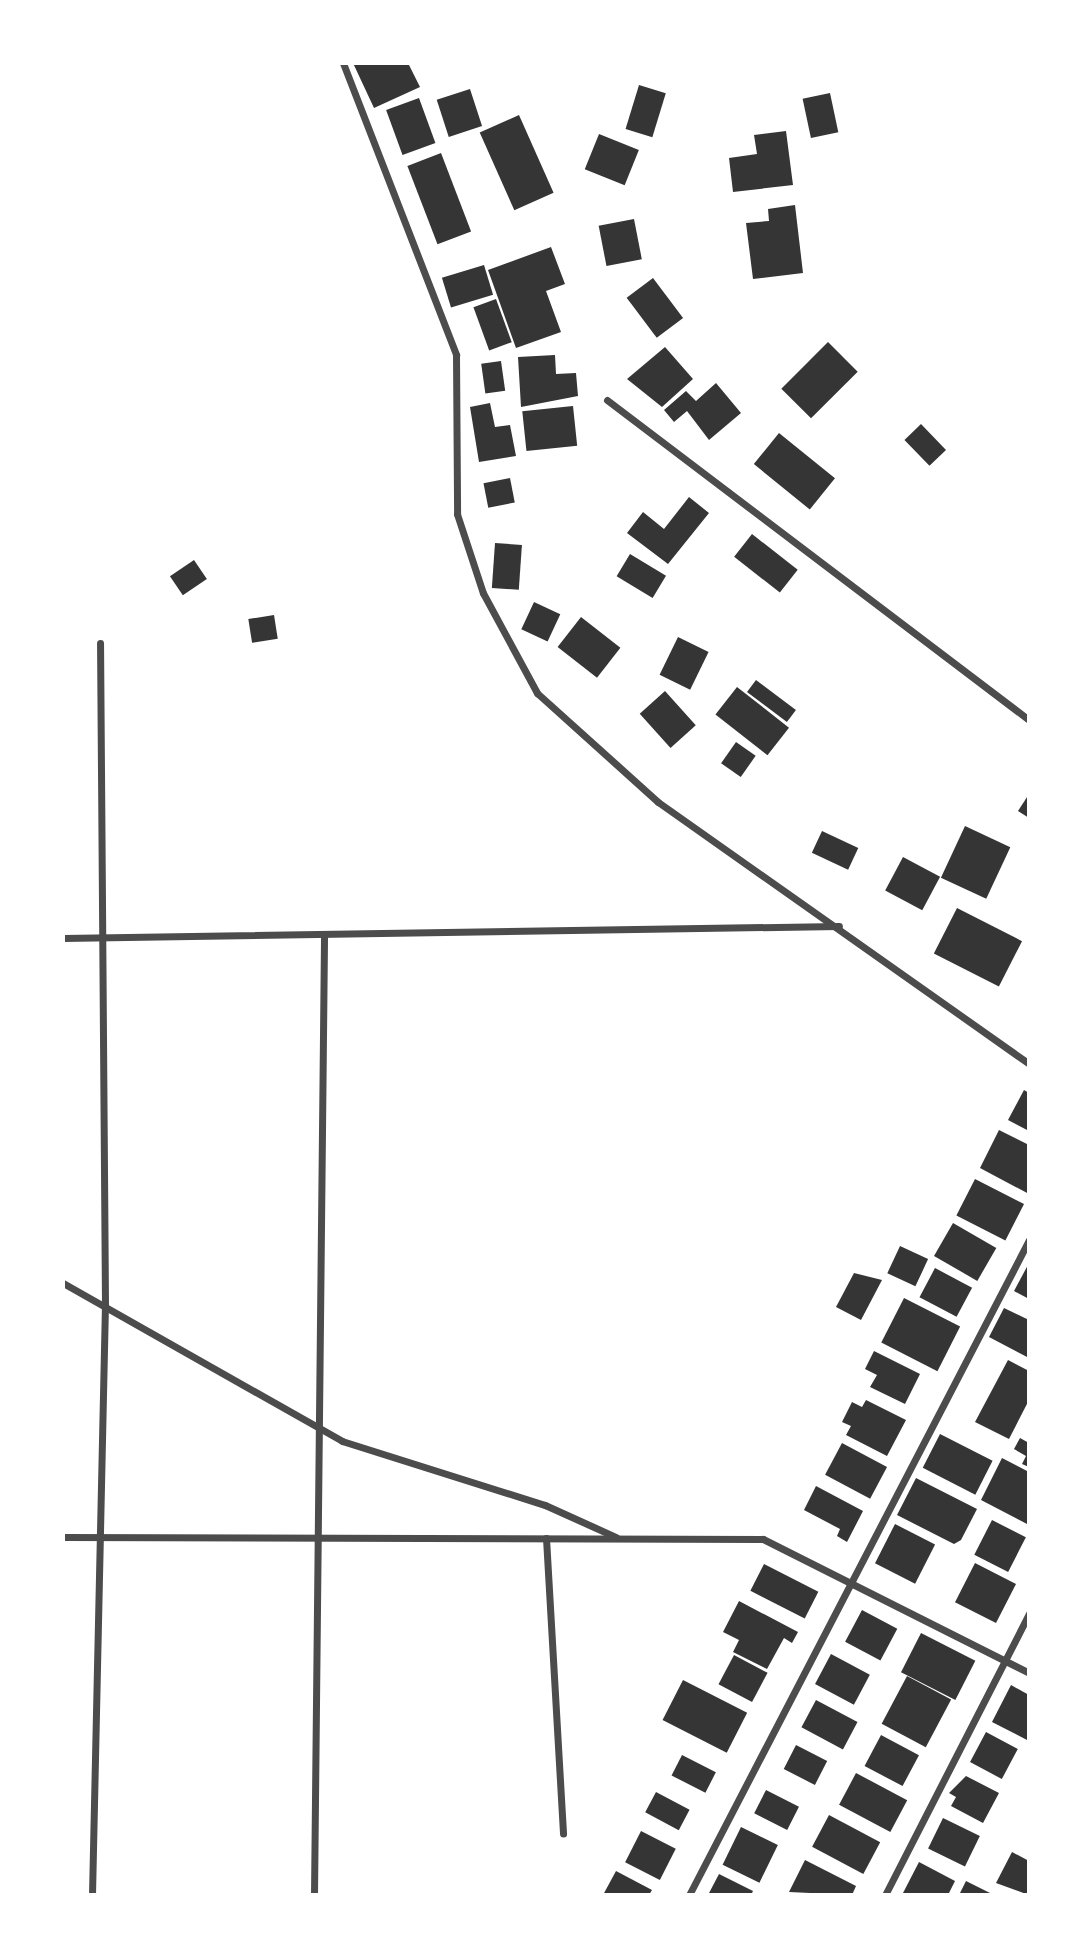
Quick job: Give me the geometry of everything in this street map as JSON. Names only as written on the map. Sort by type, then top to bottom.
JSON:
[{"type":"street","points":[[343,63],[456,355],[457,514],[484,593],[537,692],[658,802],[840,926],[1029,1064]]},
{"type":"street","points":[[607,400],[1029,720]]},
{"type":"street","points":[[92,1895],[104,1304],[100,643]]},
{"type":"street","points":[[63,938],[840,926]]},
{"type":"street","points":[[314,1895],[313,1538],[324,934]]},
{"type":"street","points":[[689,1895],[853,1584],[1029,1240]]},
{"type":"street","points":[[63,1283],[342,1441],[545,1505],[619,1539]]},
{"type":"street","points":[[63,1537],[763,1539],[1029,1673]]},
{"type":"street","points":[[546,1538],[563,1834]]},
{"type":"street","points":[[885,1895],[1029,1614]]},
{"type":"building","points":[[353,63],[408,63],[420,87],[374,108]]},
{"type":"building","points":[[639,85],[666,93],[652,137],[626,129]]},
{"type":"building","points":[[470,89],[482,126],[449,137],[437,100]]},
{"type":"building","points":[[830,93],[838,132],[811,138],[803,99]]},
{"type":"building","points":[[419,98],[435,143],[403,155],[386,110]]},
{"type":"building","points":[[519,115],[554,193],[514,210],[480,132]]},
{"type":"building","points":[[786,131],[793,185],[733,192],[729,158],[757,154],[754,135]]},
{"type":"building","points":[[599,134],[639,150],[625,185],[585,169]]},
{"type":"building","points":[[441,153],[471,231],[437,244],[407,166]]},
{"type":"building","points":[[795,205],[803,273],[753,279],[746,223],[769,221],[768,209]]},
{"type":"building","points":[[634,219],[642,259],[606,266],[599,226]]},
{"type":"building","points":[[551,247],[565,284],[546,291],[561,332],[516,348],[488,270]]},
{"type":"building","points":[[484,265],[493,295],[451,308],[442,278]]},
{"type":"building","points":[[653,278],[683,318],[657,338],[627,298]]},
{"type":"building","points":[[496,299],[512,342],[489,350],[473,307]]},
{"type":"building","points":[[828,342],[858,372],[811,418],[781,389]]},
{"type":"building","points":[[665,347],[693,379],[662,407],[627,379]]},
{"type":"building","points":[[555,355],[556,374],[576,373],[578,396],[521,407],[518,357]]},
{"type":"building","points":[[501,361],[505,391],[485,393],[481,364]]},
{"type":"building","points":[[716,383],[741,413],[709,440],[687,411],[674,422],[664,410],[686,391],[696,401]]},
{"type":"building","points":[[490,403],[495,427],[510,425],[516,456],[479,462],[470,407]]},
{"type":"building","points":[[573,406],[577,446],[526,451],[522,411]]},
{"type":"building","points":[[921,424],[946,450],[929,466],[904,440]]},
{"type":"building","points":[[779,433],[835,478],[810,509],[754,464]]},
{"type":"building","points":[[510,478],[515,503],[488,508],[483,483]]},
{"type":"building","points":[[689,497],[709,513],[668,564],[627,533],[643,512],[664,529]]},
{"type":"building","points":[[752,534],[798,570],[780,593],[734,557]]},
{"type":"building","points":[[495,543],[522,545],[519,590],[492,588]]},
{"type":"building","points":[[630,554],[666,576],[653,598],[617,576]]},
{"type":"building","points":[[194,560],[207,579],[183,595],[170,576]]},
{"type":"building","points":[[534,602],[560,614],[548,641],[521,629]]},
{"type":"building","points":[[274,615],[278,639],[252,643],[248,619]]},
{"type":"building","points":[[581,617],[620,648],[597,678],[558,647]]},
{"type":"building","points":[[678,637],[709,652],[690,690],[660,675]]},
{"type":"building","points":[[756,680],[796,710],[787,722],[747,692]]},
{"type":"building","points":[[737,687],[789,728],[767,755],[715,715]]},
{"type":"building","points":[[665,691],[696,725],[671,748],[640,714]]},
{"type":"building","points":[[736,742],[756,756],[741,777],[721,763]]},
{"type":"building","points":[[1029,794],[1029,818],[1018,811]]},
{"type":"building","points":[[965,826],[1010,847],[986,899],[941,878]]},
{"type":"building","points":[[822,831],[858,848],[848,870],[812,853]]},
{"type":"building","points":[[903,857],[940,877],[922,910],[885,891]]},
{"type":"building","points":[[957,908],[1022,941],[999,987],[934,953]]},
{"type":"building","points":[[1024,1090],[1029,1093],[1029,1131],[1008,1120]]},
{"type":"building","points":[[999,1130],[1029,1145],[1029,1194],[980,1168]]},
{"type":"building","points":[[975,1179],[1024,1204],[1005,1241],[956,1216]]},
{"type":"building","points":[[953,1223],[996,1248],[977,1281],[934,1256]]},
{"type":"building","points":[[900,1246],[928,1259],[915,1286],[887,1273]]},
{"type":"building","points":[[1029,1263],[1029,1299],[1014,1291]]},
{"type":"building","points":[[935,1268],[972,1288],[957,1317],[920,1297]]},
{"type":"building","points":[[854,1273],[882,1280],[861,1320],[836,1307]]},
{"type":"building","points":[[904,1298],[960,1327],[937,1371],[881,1343]]},
{"type":"building","points":[[1004,1308],[1029,1320],[1029,1358],[989,1337]]},
{"type":"building","points":[[874,1351],[920,1374],[905,1404],[870,1387],[877,1375],[865,1369]]},
{"type":"building","points":[[1008,1360],[1029,1371],[1029,1400],[1009,1439],[975,1422]]},
{"type":"building","points":[[866,1400],[906,1420],[887,1456],[846,1435],[851,1426],[842,1422],[852,1402],[862,1407]]},
{"type":"building","points":[[940,1434],[993,1461],[975,1495],[923,1468]]},
{"type":"building","points":[[1020,1438],[1029,1443],[1029,1467],[1022,1464],[1026,1456],[1014,1449]]},
{"type":"building","points":[[842,1443],[887,1467],[870,1499],[825,1475]]},
{"type":"building","points":[[1002,1458],[1029,1472],[1029,1525],[981,1500]]},
{"type":"building","points":[[916,1478],[977,1509],[961,1540],[954,1544],[897,1515]]},
{"type":"building","points":[[816,1486],[863,1511],[847,1542],[837,1536],[840,1529],[804,1510]]},
{"type":"building","points":[[992,1520],[1026,1537],[1008,1572],[974,1555]]},
{"type":"building","points":[[895,1524],[935,1544],[915,1584],[875,1563]]},
{"type":"building","points":[[975,1563],[1016,1584],[996,1623],[955,1602]]},
{"type":"building","points":[[764,1564],[818,1592],[805,1618],[750,1591]]},
{"type":"building","points":[[739,1601],[798,1632],[792,1643],[784,1638],[767,1669],[733,1652],[739,1640],[723,1632]]},
{"type":"building","points":[[862,1610],[897,1629],[880,1661],[845,1642]]},
{"type":"building","points":[[921,1633],[975,1661],[955,1700],[901,1672]]},
{"type":"building","points":[[831,1654],[870,1675],[854,1705],[815,1684]]},
{"type":"building","points":[[734,1655],[768,1673],[752,1702],[719,1684]]},
{"type":"building","points":[[907,1676],[951,1699],[926,1747],[882,1724]]},
{"type":"building","points":[[683,1680],[747,1713],[727,1753],[663,1720]]},
{"type":"building","points":[[1011,1685],[1029,1695],[1029,1741],[992,1722]]},
{"type":"building","points":[[816,1700],[857,1722],[843,1749],[801,1727]]},
{"type":"building","points":[[986,1732],[1018,1749],[1002,1779],[970,1762]]},
{"type":"building","points":[[881,1735],[919,1755],[903,1786],[865,1766]]},
{"type":"building","points":[[796,1745],[827,1761],[815,1785],[784,1769]]},
{"type":"building","points":[[682,1755],[716,1772],[705,1793],[672,1775]]},
{"type":"building","points":[[856,1773],[907,1800],[890,1832],[839,1805]]},
{"type":"building","points":[[966,1776],[999,1793],[983,1823],[951,1806],[956,1797],[949,1793]]},
{"type":"building","points":[[766,1790],[799,1807],[787,1830],[754,1813]]},
{"type":"building","points":[[656,1792],[690,1810],[679,1830],[645,1812]]},
{"type":"building","points":[[829,1815],[880,1842],[863,1874],[812,1847]]},
{"type":"building","points":[[943,1818],[980,1836],[965,1867],[928,1849]]},
{"type":"building","points":[[741,1827],[778,1845],[759,1883],[723,1865]]},
{"type":"building","points":[[641,1831],[676,1849],[660,1880],[625,1862]]},
{"type":"building","points":[[1012,1852],[1029,1861],[1029,1895],[996,1883]]},
{"type":"building","points":[[805,1860],[856,1886],[852,1895],[789,1892]]},
{"type":"building","points":[[919,1862],[955,1881],[948,1895],[903,1893]]},
{"type":"building","points":[[616,1871],[652,1890],[649,1895],[603,1895]]},
{"type":"building","points":[[719,1874],[753,1891],[751,1895],[708,1895]]},
{"type":"building","points":[[966,1881],[994,1895],[959,1895]]}]
